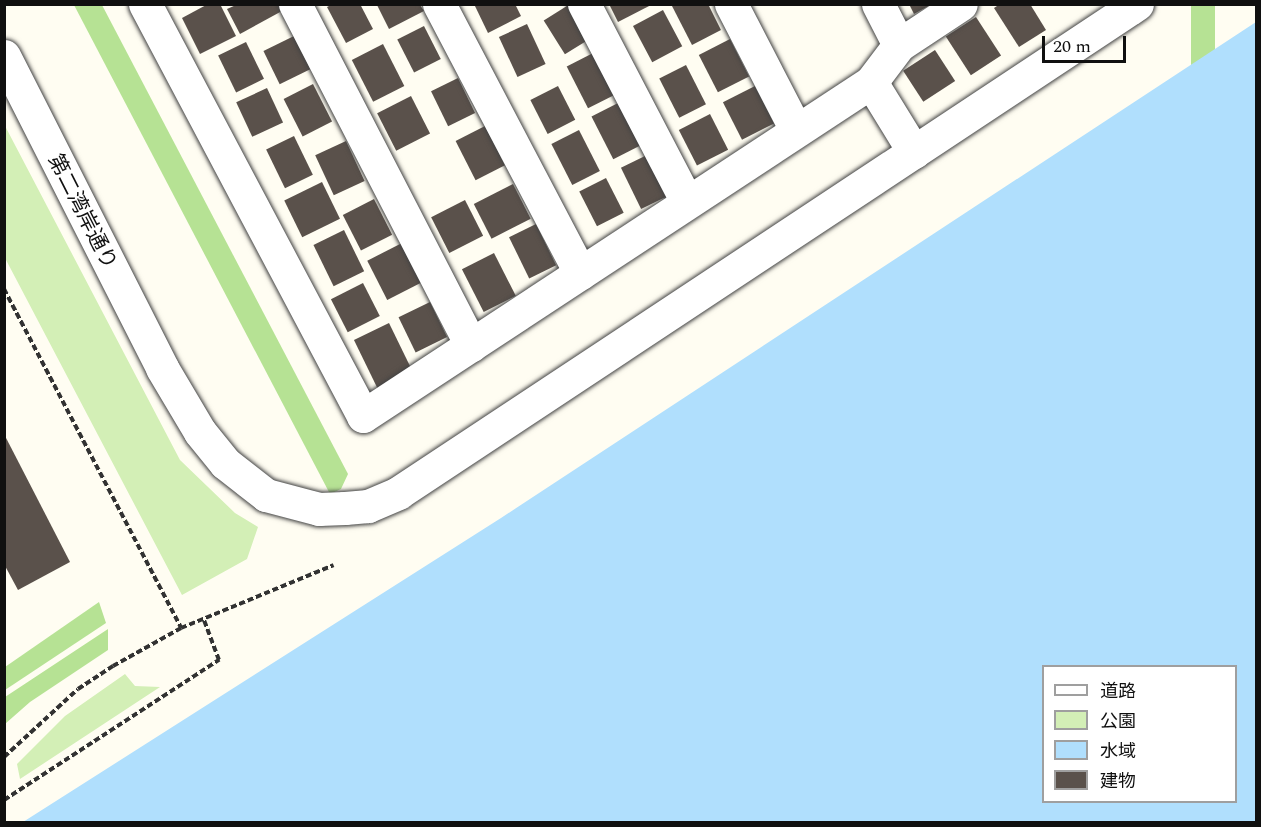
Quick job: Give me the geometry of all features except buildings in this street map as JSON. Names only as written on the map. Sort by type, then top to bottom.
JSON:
[{"type":"street","points":[[295,4],[471,345]]},
{"type":"street","points":[[440,4],[580,273]]},
{"type":"street","points":[[584,4],[687,202]]},
{"type":"street","points":[[731,4],[796,130]]},
{"type":"street","points":[[878,4],[899,45]]},
{"type":"street","points":[[157,9],[363,416],[871,82],[899,45],[961,4]]},
{"type":"street","name":"第二湾岸通り","points":[[4,56],[162,368],[200,432],[225,463],[245,482],[266,495],[293,504],[319,509],[368,506],[406,488],[1137,4]]},
{"type":"street","points":[[871,82],[914,152]]},
{"type":"path","points":[[4,289],[181,628]]},
{"type":"path","points":[[4,757],[78,689],[113,666],[181,628],[334,565]]},
{"type":"path","points":[[5,798],[219,660],[204,620]]},
{"type":"green space","points":[[74,5],[102,5],[348,474],[341,489],[330,494]]},
{"type":"green space","points":[[1191,5],[1215,5],[1215,665],[1191,665]]},
{"type":"green space","points":[[4,124],[180,460],[235,513],[258,527],[247,559],[182,595],[5,258]]},
{"type":"green space","points":[[99,602],[106,623],[5,690],[5,667]]},
{"type":"green space","points":[[108,629],[108,650],[30,702],[5,724],[5,697]]},
{"type":"green space","points":[[125,674],[135,686],[160,687],[20,779],[17,764],[65,716]]},
{"type":"green space","points":[[1191,803],[1215,803],[1215,822],[1191,822]]},
{"type":"water","points":[[1256,22],[1256,822],[23,822],[501,518]]}]
